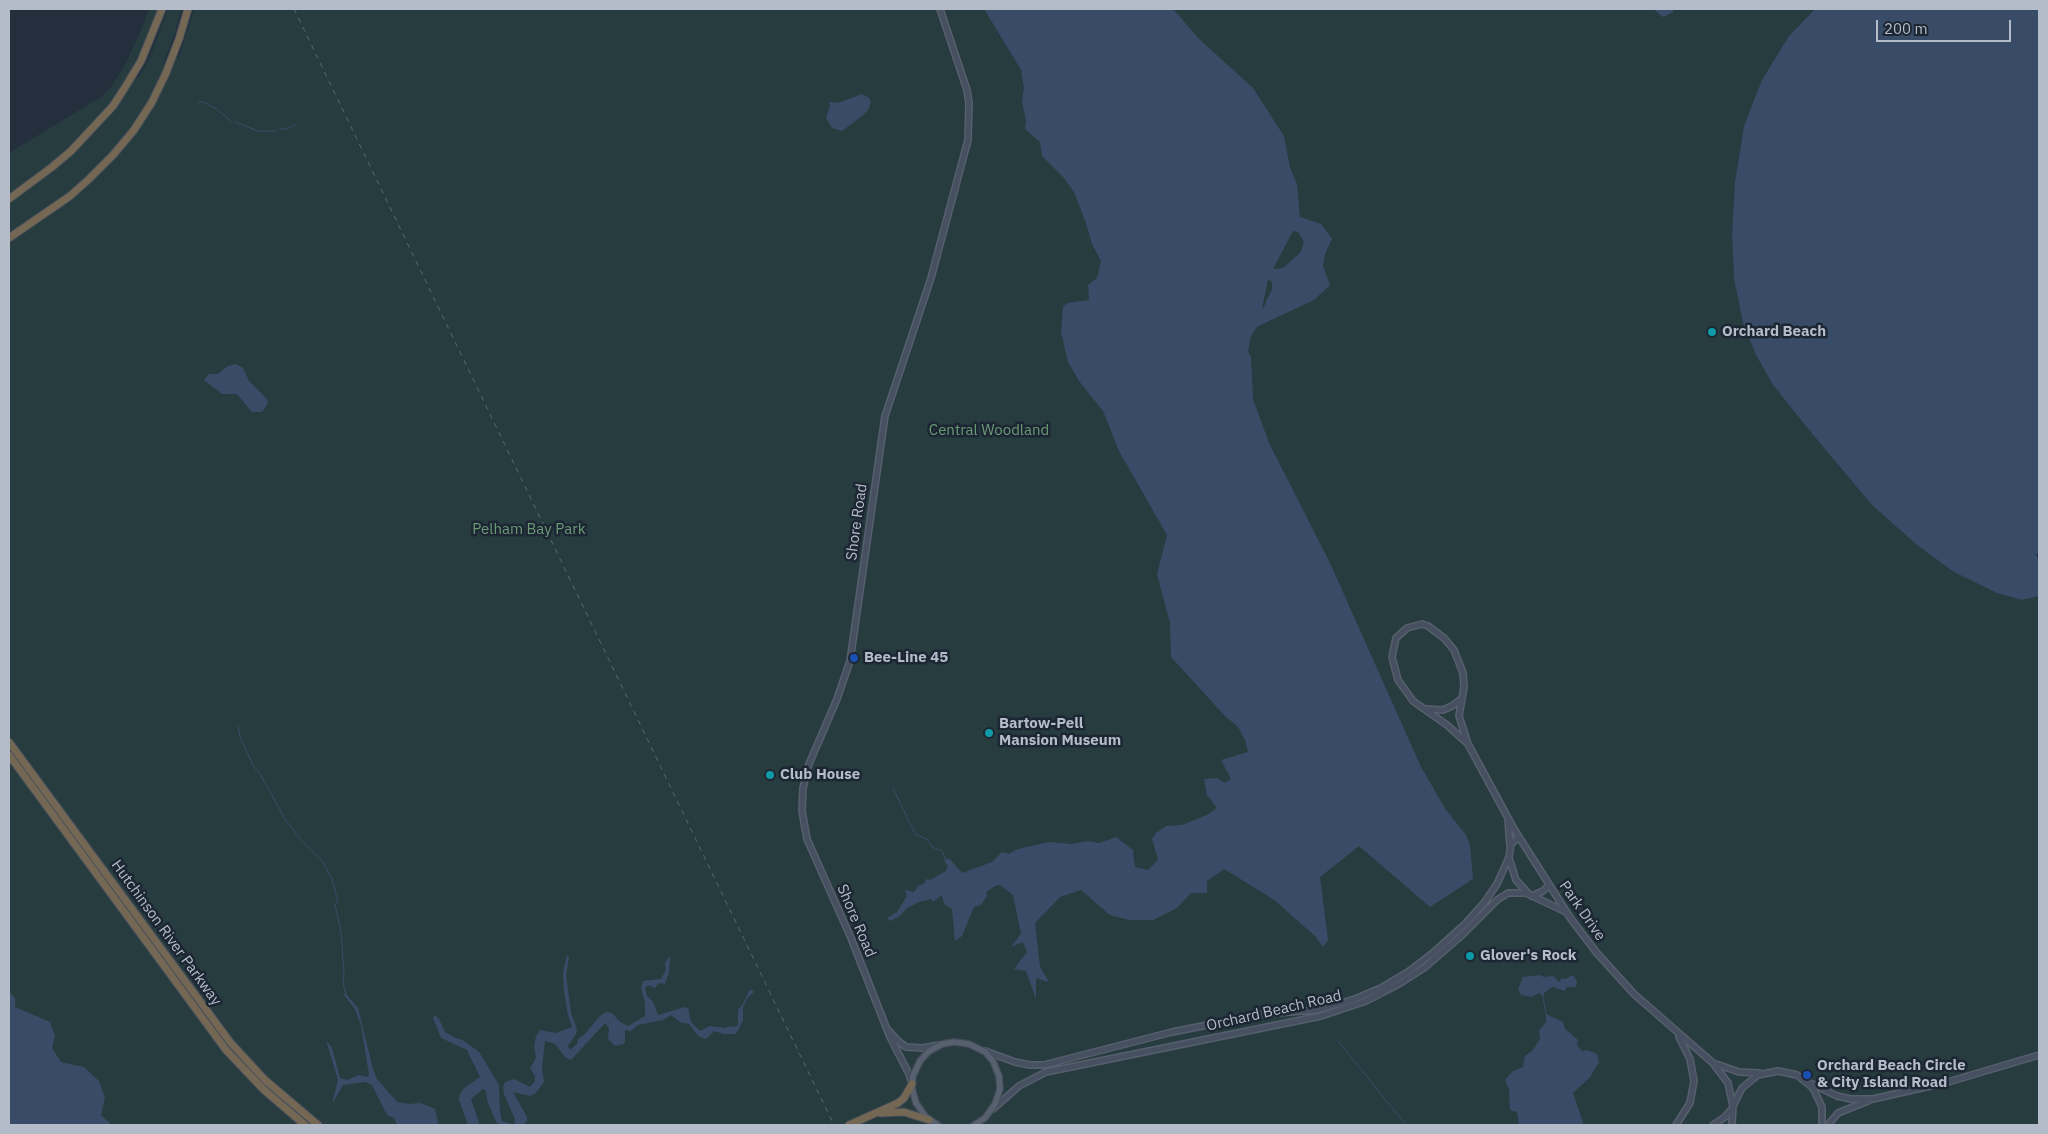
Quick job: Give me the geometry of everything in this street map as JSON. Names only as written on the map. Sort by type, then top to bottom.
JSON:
[{"type":"highway","points":[[9,199],[52,168],[71,151],[112,106],[141,61],[162,9]]},
{"type":"highway","points":[[9,238],[70,196],[113,155],[134,130],[157,94],[180,40],[188,9]]},
{"type":"highway","name":"Hutchinson River Parkway","points":[[9,742],[227,1038],[265,1080],[317,1125]]},
{"type":"highway","name":"Hutchinson River Parkway","points":[[9,755],[223,1046],[263,1089],[305,1125]]},
{"type":"highway","points":[[848,1125],[901,1101],[912,1084]]},
{"type":"highway","points":[[873,1114],[898,1112],[931,1122]]},
{"type":"main road","points":[[938,1125],[931,1122],[916,1103],[912,1084],[914,1072],[920,1061],[931,1050],[942,1044],[965,1042],[981,1050],[992,1061],[999,1076],[998,1097],[981,1125]]},
{"type":"main road","points":[[974,1125],[990,1113]]},
{"type":"street","name":"Shore Road","points":[[912,1084],[807,839],[803,821],[802,797],[812,757],[837,699],[850,661],[885,416],[931,278],[968,140],[969,104],[940,9]]},
{"type":"street","name":"Park Drive","points":[[1468,744],[1441,720],[1422,708],[1409,696],[1402,686],[1394,669],[1392,657],[1395,641],[1401,632],[1407,628],[1422,624],[1434,630],[1444,638],[1456,655],[1463,678],[1460,720],[1468,744],[1519,838],[1548,885],[1590,944],[1617,976],[1650,1009],[1713,1063],[1728,1084],[1732,1107]]},
{"type":"street","points":[[1422,708],[1443,710],[1461,699]]},
{"type":"street","name":"Orchard Beach Road","points":[[981,1050],[1015,1062],[1044,1065],[1159,1035],[1263,1014],[1309,1011],[1345,1003],[1373,992],[1403,975],[1450,938],[1487,899],[1500,879],[1509,858],[1508,818]]},
{"type":"street","points":[[1510,847],[1512,842],[1519,838]]},
{"type":"street","points":[[1509,858],[1516,880],[1531,895],[1543,891],[1548,885]]},
{"type":"street","name":"Orchard Beach Road","points":[[990,1113],[1019,1086],[1046,1072],[1310,1018],[1358,1005],[1392,989],[1424,968],[1455,942],[1502,896],[1515,892],[1531,895],[1566,911]]},
{"type":"street","name":"Shore Road","points":[[888,1030],[906,1047],[922,1048],[942,1044]]},
{"type":"street","points":[[1676,1032],[1690,1059],[1694,1081],[1690,1103],[1676,1125]]},
{"type":"street","points":[[1828,1125],[1838,1113],[1873,1099],[1948,1082],[2039,1055]]},
{"type":"street","name":"Park Drive","points":[[1713,1063],[1739,1072],[1764,1073],[1784,1071],[1797,1075],[1840,1097],[1873,1099]]},
{"type":"street","points":[[1713,1125],[1725,1117],[1744,1085],[1764,1073]]},
{"type":"street","points":[[1806,1081],[1820,1100],[1823,1113],[1822,1125]]},
{"type":"street","points":[[1732,1107],[1732,1125]]},
{"type":"green space","name":"Pelham Bay Park","points":[[149,9],[157,9],[140,53],[123,85],[139,77],[150,57],[168,9],[181,9],[163,65],[179,57],[194,9],[984,9],[1319,562],[1074,9],[1815,9],[1789,36],[1744,126],[1735,182],[1732,234],[1734,279],[1743,323],[1756,355],[1773,385],[1871,504],[1997,593],[2022,600],[2039,596],[2039,1125],[84,1125],[9,1024],[9,153],[101,97],[111,87],[125,65]]},
{"type":"water","points":[[984,9],[1173,9],[1199,39],[1253,88],[1284,136],[1290,168],[1297,184],[1300,217],[1321,224],[1332,239],[1325,254],[1323,266],[1330,285],[1314,300],[1257,327],[1251,336],[1248,351],[1251,357],[1253,399],[1269,443],[1330,563],[1421,767],[1446,810],[1466,835],[1470,845],[1473,879],[1430,907],[1359,846],[1320,877],[1328,940],[1323,947],[1315,936],[1273,899],[1224,869],[1207,881],[1207,893],[1191,893],[1177,908],[1153,920],[1129,920],[1110,915],[1081,890],[1060,897],[1035,923],[1040,967],[1049,982],[1036,978],[1036,999],[1026,971],[1014,969],[1027,952],[1023,942],[1011,947],[1021,934],[1013,895],[1000,885],[986,892],[987,896],[981,905],[974,907],[962,936],[955,941],[952,909],[944,904],[942,895],[933,902],[931,899],[907,908],[900,916],[890,921],[887,918],[897,912],[907,896],[905,890],[914,892],[918,886],[924,884],[926,879],[930,880],[946,871],[948,866],[944,861],[949,858],[962,873],[992,862],[1002,852],[1009,854],[1018,849],[1049,842],[1072,844],[1088,841],[1099,843],[1116,837],[1133,850],[1135,867],[1148,870],[1158,860],[1152,839],[1156,833],[1166,826],[1182,825],[1207,815],[1217,808],[1207,795],[1204,779],[1217,778],[1225,783],[1231,779],[1221,760],[1248,752],[1245,740],[1238,727],[1225,716],[1171,657],[1170,623],[1157,574],[1167,535],[1119,451],[1103,411],[1079,381],[1068,362],[1061,332],[1063,307],[1067,303],[1089,300],[1088,285],[1097,278],[1101,261],[1092,244],[1074,192],[1064,178],[1042,156],[1040,142],[1025,129],[1026,120],[1022,102],[1024,88],[1021,70]],"holes":[[[1293,231],[1298,232],[1304,242],[1301,252],[1283,268],[1273,269]],[[1268,279],[1272,282],[1272,290],[1262,309]]]},
{"type":"water","points":[[1653,9],[1673,9],[1673,12],[1663,17]]},
{"type":"water","points":[[1815,9],[2039,9],[2039,553],[2036,554],[2039,561],[2039,596],[2022,600],[1997,593],[1954,572],[1916,544],[1871,504],[1773,385],[1756,355],[1743,323],[1734,279],[1732,234],[1735,182],[1744,126],[1762,80],[1789,36]]},
{"type":"water","points":[[862,94],[869,98],[871,102],[868,110],[842,131],[832,128],[826,118],[830,105],[829,102],[838,103]]},
{"type":"water","points":[[236,364],[243,368],[249,381],[266,398],[268,403],[262,412],[252,412],[237,394],[222,394],[204,380],[209,374],[218,374],[228,366]]},
{"type":"water","points":[[567,955],[569,957],[566,975],[571,1013],[577,1029],[568,1046],[570,1050],[577,1044],[578,1039],[606,1012],[612,1013],[620,1022],[628,1026],[645,1016],[645,1003],[641,988],[643,981],[661,979],[666,970],[665,963],[670,956],[669,972],[665,984],[659,983],[655,988],[648,985],[645,988],[647,996],[653,1002],[658,1015],[685,1007],[688,1008],[691,1022],[700,1031],[710,1026],[734,1027],[738,1025],[738,1010],[749,991],[752,990],[754,992],[748,997],[743,1007],[743,1020],[736,1034],[724,1034],[714,1031],[706,1039],[699,1037],[689,1024],[680,1022],[671,1015],[663,1020],[638,1025],[631,1031],[625,1030],[625,1042],[618,1046],[608,1039],[609,1028],[605,1023],[571,1060],[565,1057],[555,1044],[545,1041],[542,1068],[544,1082],[536,1093],[530,1096],[513,1092],[527,1117],[527,1121],[523,1125],[514,1125],[515,1119],[504,1094],[503,1087],[505,1082],[514,1079],[530,1087],[535,1081],[535,1076],[530,1068],[536,1058],[534,1047],[536,1036],[540,1030],[556,1033],[572,1027],[564,991],[563,973]]},
{"type":"water","points":[[1540,975],[1544,977],[1553,976],[1559,982],[1562,978],[1565,979],[1573,975],[1577,982],[1576,987],[1567,987],[1565,991],[1552,987],[1544,993],[1543,998],[1540,993],[1531,997],[1521,995],[1518,989],[1523,977]]},
{"type":"water","points":[[9,991],[15,998],[15,1007],[50,1022],[55,1036],[52,1048],[61,1062],[84,1067],[99,1081],[105,1098],[101,1115],[112,1125],[9,1125]]},
{"type":"water","points":[[345,993],[358,1008],[377,1079],[397,1102],[420,1103],[435,1109],[437,1125],[397,1125],[394,1118],[387,1115],[372,1085],[366,1082],[343,1085],[332,1104],[338,1080],[326,1040],[332,1048],[340,1078],[347,1080],[359,1075],[367,1077],[369,1075],[361,1025],[355,1009],[344,995]]},
{"type":"water","points":[[1546,1014],[1563,1022],[1565,1029],[1578,1040],[1577,1045],[1582,1051],[1587,1050],[1597,1054],[1599,1062],[1590,1077],[1573,1093],[1584,1125],[1519,1125],[1517,1112],[1510,1110],[1509,1089],[1505,1080],[1513,1071],[1523,1067],[1525,1056],[1533,1050],[1540,1039],[1539,1031],[1546,1022]]},
{"type":"water","points":[[435,1015],[445,1032],[463,1040],[479,1052],[499,1085],[502,1121],[514,1125],[499,1125],[496,1122],[487,1100],[486,1091],[483,1089],[471,1099],[480,1125],[468,1125],[459,1100],[460,1094],[464,1088],[480,1077],[467,1050],[441,1038],[433,1018]]},
{"type":"waterway","points":[[198,102],[203,102],[215,108],[231,121]]},
{"type":"waterway","points":[[235,122],[258,131],[276,131]]},
{"type":"waterway","points":[[280,129],[287,129],[296,124]]},
{"type":"waterway","points":[[238,725],[240,737],[254,767],[260,774],[285,819],[301,840],[323,862],[332,879],[338,902],[335,904],[341,932],[343,983],[346,994]]},
{"type":"waterway","points":[[893,788],[915,834],[928,840],[932,847],[942,851],[946,860]]},
{"type":"waterway","points":[[1543,998],[1546,1014]]},
{"type":"waterway","points":[[1338,1041],[1406,1125]]},
{"type":"railway","points":[[294,9],[834,1125]]},
{"type":"place","name":"Orchard Beach","points":[[1712,332]]},
{"type":"place","name":"Bee-Line 45","points":[[854,658]]},
{"type":"place","name":"Bartow-Pell Mansion Museum","points":[[989,733]]},
{"type":"place","name":"Club House","points":[[770,775]]},
{"type":"place","name":"Glover's Rock","points":[[1470,956]]},
{"type":"place","name":"Orchard Beach Circle & City Island Road","points":[[1807,1075]]},
{"type":"park label","name":"Central Woodland","points":[[989,431]]}]
